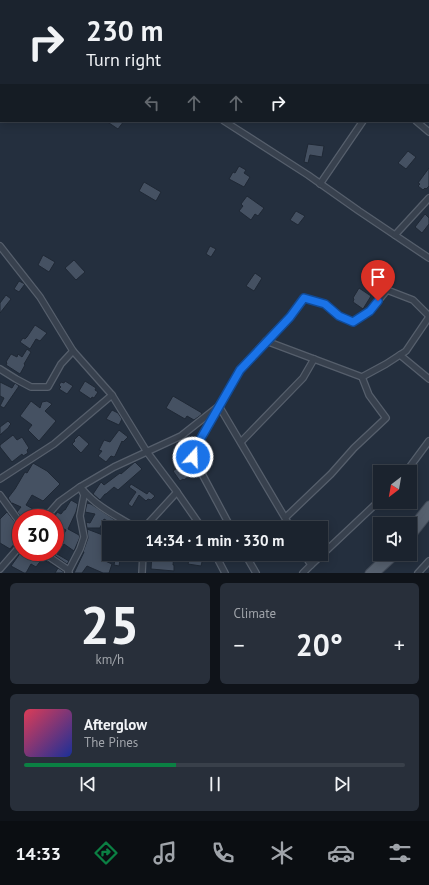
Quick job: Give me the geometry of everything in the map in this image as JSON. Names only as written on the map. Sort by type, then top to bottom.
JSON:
[{"type":"main road","points":[[417,520],[429,505]]},
{"type":"main road","points":[[417,529],[429,514]]},
{"type":"main road","points":[[369,573],[382,561]]},
{"type":"main road","points":[[376,573],[389,561]]},
{"type":"street","points":[[226,122],[429,258]]},
{"type":"street","points":[[320,184],[362,122]]},
{"type":"street","points":[[417,122],[429,132]]},
{"type":"street","points":[[395,235],[429,198]]},
{"type":"street","points":[[0,246],[40,297],[73,351],[112,395],[147,452],[197,521]]},
{"type":"street","points":[[227,521],[193,457],[193,452],[240,370],[290,317],[304,298],[325,304],[339,316],[353,322],[370,311],[387,290],[413,300],[429,316],[406,351],[362,377]]},
{"type":"street","points":[[266,341],[362,377],[369,395],[386,418],[286,517]]},
{"type":"street","points":[[0,369],[31,387],[48,388],[61,364],[73,351]]},
{"type":"street","points":[[400,355],[429,379]]},
{"type":"street","points":[[241,442],[303,378],[314,360]]},
{"type":"street","points":[[0,479],[54,444],[112,395]]},
{"type":"street","points":[[219,406],[288,521]]},
{"type":"street","points":[[53,509],[59,502],[80,487],[114,467],[181,436],[219,406]]},
{"type":"street","points":[[411,465],[429,441]]},
{"type":"street","points":[[80,487],[90,499],[124,521]]},
{"type":"street","points":[[56,561],[69,572],[84,537],[80,516],[84,495],[80,487]]},
{"type":"street","points":[[150,521],[177,492]]},
{"type":"street","points":[[0,495],[12,512]]},
{"type":"street","points":[[303,573],[373,507]]},
{"type":"street","points":[[0,569],[12,555]]},
{"type":"street","points":[[142,573],[143,561]]},
{"type":"street","points":[[218,561],[224,572]]},
{"type":"street","points":[[249,561],[256,573]]},
{"type":"street","points":[[308,561],[311,565]]},
{"type":"street","points":[[418,573],[429,561]]},
{"type":"building","points":[[108,122],[123,122],[118,129]]},
{"type":"building","points":[[308,144],[324,146],[322,157],[310,155],[308,163],[304,162]]},
{"type":"building","points":[[408,151],[416,157],[406,169],[398,163]]},
{"type":"building","points":[[239,166],[246,170],[244,173],[250,177],[244,187],[229,179]]},
{"type":"building","points":[[429,168],[429,186],[423,190],[418,186],[420,184],[418,183]]},
{"type":"building","points":[[144,182],[161,192],[156,201],[139,191]]},
{"type":"building","points":[[247,196],[264,208],[258,216],[255,214],[251,220],[239,211],[243,206],[241,204]]},
{"type":"building","points":[[296,211],[305,216],[298,225],[290,220]]},
{"type":"building","points":[[425,214],[429,218],[429,224],[422,233],[415,227]]},
{"type":"building","points":[[210,246],[216,249],[211,257],[206,254]]},
{"type":"building","points":[[43,255],[55,262],[49,272],[38,265]]},
{"type":"building","points":[[74,260],[85,272],[76,280],[65,268]]},
{"type":"building","points":[[255,273],[262,278],[254,291],[246,286]]},
{"type":"building","points":[[19,281],[25,284],[19,292],[14,289]]},
{"type":"building","points":[[359,288],[371,296],[363,309],[353,302],[353,298]]},
{"type":"building","points":[[6,295],[11,299],[0,313],[0,303]]},
{"type":"building","points":[[35,325],[47,333],[40,341],[36,339],[30,349],[20,342],[23,338],[25,339],[27,337]]},
{"type":"building","points":[[27,349],[31,352],[20,374],[6,365],[6,362],[11,354],[17,357],[18,354],[22,357]]},
{"type":"building","points":[[65,381],[73,386],[67,394],[59,389],[61,387],[59,385],[61,382],[64,383]]},
{"type":"building","points":[[85,381],[96,388],[95,390],[98,392],[94,398],[92,397],[91,399],[79,391]]},
{"type":"building","points":[[0,382],[12,388],[15,383],[19,386],[4,408],[0,406],[4,398],[0,396]]},
{"type":"building","points":[[173,396],[202,413],[201,415],[194,420],[187,416],[185,419],[166,408]]},
{"type":"building","points":[[31,401],[40,408],[42,402],[47,401],[52,404],[45,411],[56,421],[39,441],[28,430],[32,425],[20,416]]},
{"type":"building","points":[[112,410],[118,413],[122,419],[119,425],[106,419]]},
{"type":"building","points":[[8,421],[11,424],[0,435],[0,427]]},
{"type":"building","points":[[119,430],[128,437],[123,442],[122,441],[115,456],[111,456],[106,462],[98,456],[102,451],[99,450],[104,440],[110,442]]},
{"type":"building","points":[[13,435],[17,440],[22,437],[29,448],[27,450],[28,453],[23,456],[22,454],[12,462],[0,445]]},
{"type":"building","points":[[79,435],[89,444],[81,453],[72,444]]},
{"type":"building","points":[[135,462],[142,469],[118,490],[114,487],[100,500],[93,494],[101,482],[104,485],[120,473],[121,474]]},
{"type":"building","points":[[185,462],[193,473],[184,480],[183,479],[180,481],[173,471]]},
{"type":"building","points":[[33,463],[47,471],[60,484],[43,501],[32,495],[26,505],[33,509],[19,509],[21,507],[12,504],[8,498],[25,472],[27,473]]},
{"type":"building","points":[[131,484],[147,494],[149,491],[155,496],[151,500],[148,499],[146,501],[139,495],[132,507],[128,504],[136,492],[129,487]]},
{"type":"building","points":[[71,500],[78,504],[68,529],[80,537],[74,551],[64,544],[64,534],[66,530],[64,529],[65,510]]},
{"type":"building","points":[[87,503],[91,504],[116,521],[108,521],[104,519],[100,528],[87,528],[86,522],[90,523],[95,514],[85,512]]},
{"type":"building","points":[[7,512],[12,518],[12,547],[10,549],[0,543],[0,519]]},
{"type":"building","points":[[87,529],[102,535],[102,561],[112,564],[109,573],[103,573],[87,566],[82,573],[74,573],[84,552],[88,538]]},
{"type":"building","points":[[64,558],[69,561],[67,564],[63,561]]},
{"type":"building","points":[[15,561],[40,561],[36,567],[31,564],[26,573],[11,566]]},
{"type":"building","points":[[115,561],[120,561],[119,566],[114,565]]},
{"type":"building","points":[[152,561],[173,561],[174,571],[151,569]]},
{"type":"building","points":[[189,561],[202,561],[201,566],[188,564]]},
{"type":"building","points":[[58,568],[64,572],[64,573],[55,573]]},
{"type":"route","points":[[193,457],[193,452],[240,370],[290,317],[304,298],[325,304],[339,316],[353,322],[370,311],[378,301]]}]
